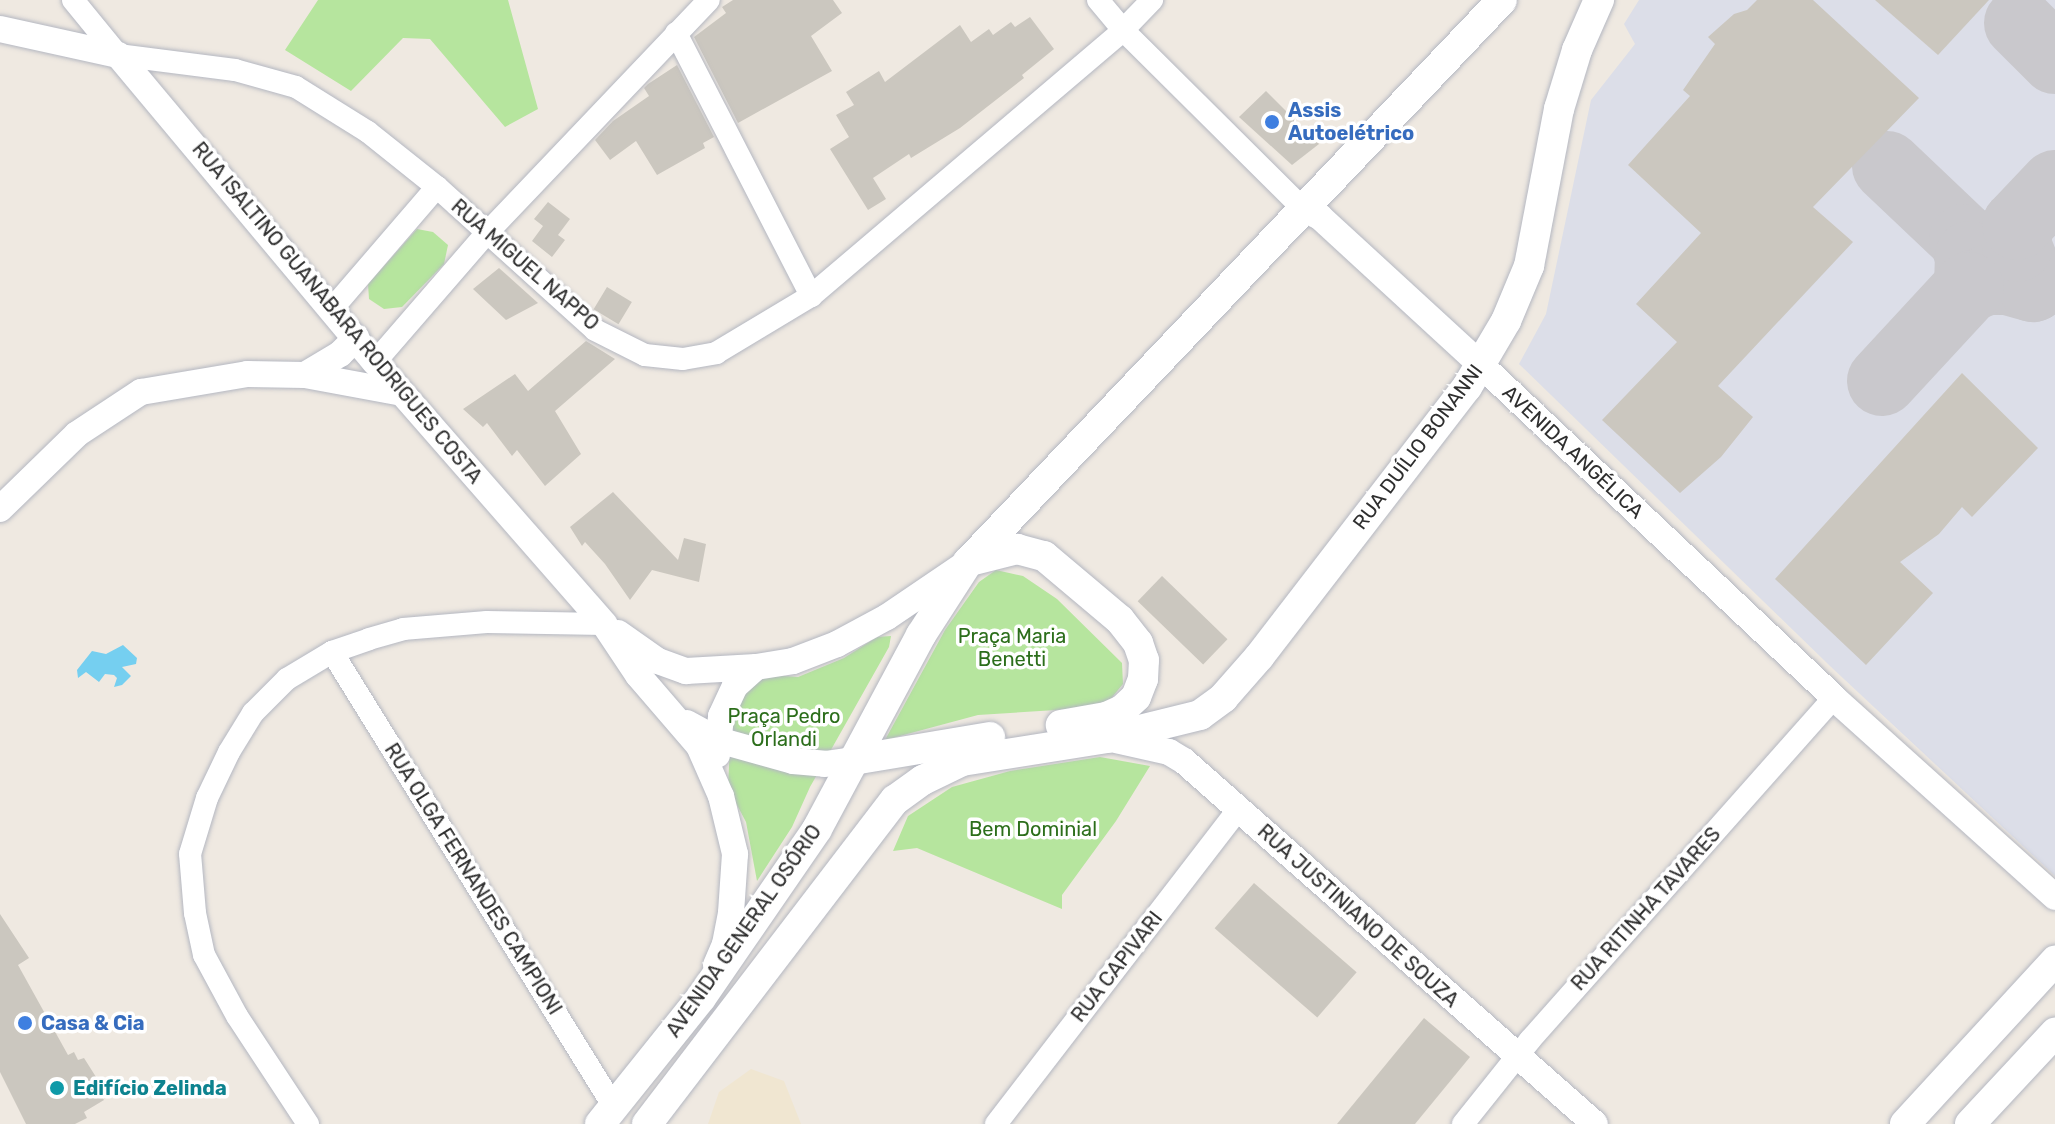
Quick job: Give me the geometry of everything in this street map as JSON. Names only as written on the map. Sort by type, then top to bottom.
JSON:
[{"type":"main road","name":"AVENIDA GENERAL OSÓRIO","points":[[607,1115],[701,998],[817,829],[921,635],[968,562],[1502,0]]},
{"type":"main road","name":"RUA DUÍLIO BONANNI","points":[[1107,738],[1200,715],[1223,698],[1269,644],[1467,387],[1506,321],[1529,266],[1559,109],[1577,50],[1599,0]]},
{"type":"main road","points":[[853,760],[1083,722],[1122,710],[1136,697],[1143,679],[1144,660],[1138,643],[1120,620],[1044,556],[1017,549],[968,562]]},
{"type":"main road","points":[[962,761],[1027,731],[1107,738]]},
{"type":"main road","name":"AVENIDA GENERAL OSÓRIO","points":[[647,1124],[895,800],[923,780],[962,761],[1107,738]]},
{"type":"main road","points":[[1905,1124],[2055,961]]},
{"type":"main road","points":[[1970,1124],[2055,1033]]},
{"type":"street","points":[[375,362],[486,234],[709,0]]},
{"type":"street","name":"AVENIDA ANGÉLICA","points":[[1098,0],[1123,30],[1303,209],[1320,217],[1834,698],[2055,897]]},
{"type":"street","name":"RUA MIGUEL NAPPO","points":[[0,29],[118,55],[235,70],[296,87],[368,132],[437,187],[595,330],[645,355],[683,359],[716,353],[811,296],[1123,30],[1152,0]]},
{"type":"street","name":"RUA ISALTINO GUANABARA RODRIGUES COSTA","points":[[75,1],[375,362],[604,624],[638,675],[699,746],[721,796],[735,854],[731,913],[725,944],[701,998]]},
{"type":"street","points":[[676,33],[811,296]]},
{"type":"street","points":[[332,309],[437,187]]},
{"type":"street","points":[[305,375],[340,354],[356,338]]},
{"type":"street","points":[[0,509],[77,434],[141,392],[247,374],[305,375],[402,393]]},
{"type":"street","name":"RUA ISALTINO GUANABARA RODRIGUES COSTA","points":[[604,624],[658,661],[686,671],[756,667],[793,661],[837,644],[887,617],[968,562]]},
{"type":"street","points":[[308,1124],[237,1016],[204,955],[189,879],[190,854],[207,798],[229,752],[253,713],[287,679],[332,652],[403,629],[487,622],[604,624]]},
{"type":"street","name":"RUA OLGA FERNANDES CAMPIONI","points":[[332,652],[607,1115]]},
{"type":"street","points":[[721,796],[718,740],[721,716],[735,686],[756,667]]},
{"type":"street","name":"RUA RITINHA TAVARES","points":[[1463,1124],[1516,1056],[1834,698]]},
{"type":"street","name":"RUA ISALTINO GUANABARA RODRIGUES COSTA","points":[[670,714],[718,740],[793,761],[825,764],[853,760]]},
{"type":"street","name":"RUA JUSTINIANO DE SOUZA","points":[[1107,738],[1169,752],[1595,1124]]},
{"type":"street","name":"RUA CAPIVARI","points":[[996,1124],[1238,810]]},
{"type":"shaded area","points":[[1639,0],[2055,0],[2055,876],[1830,666],[1519,364],[1546,314],[1591,100],[1635,44],[1624,24]]},
{"type":"shaded area","points":[[751,1069],[784,1081],[801,1124],[708,1124],[719,1092]]},
{"type":"green space","points":[[318,0],[508,0],[538,109],[505,127],[430,39],[403,38],[351,91],[285,50]]},
{"type":"green space","points":[[417,229],[433,232],[448,245],[444,264],[402,307],[384,309],[369,299],[368,284]]},
{"type":"green space","name":"Praça Maria Benetti","points":[[996,570],[1023,576],[1057,599],[1122,663],[1123,684],[1104,707],[978,715],[885,740],[945,630],[979,582]]},
{"type":"green space","name":"Praça Pedro Orlandi","points":[[891,636],[889,647],[810,787],[792,827],[757,881],[746,822],[728,788],[731,721],[741,689],[771,675],[798,677],[844,658],[877,637]]},
{"type":"green space","name":"Bem Dominial","points":[[1100,757],[1150,766],[1116,821],[1062,895],[1062,909],[917,848],[893,851],[908,816],[952,787],[1010,771]]},
{"type":"water","points":[[123,645],[137,658],[136,664],[122,667],[131,676],[122,685],[114,687],[117,678],[114,675],[105,674],[99,682],[86,672],[78,678],[77,670],[92,651],[106,654]]},
{"type":"building","points":[[733,0],[833,0],[842,13],[811,36],[832,71],[738,123],[694,37],[726,13],[722,7]]},
{"type":"building","points":[[1757,0],[1813,0],[1919,98],[1813,207],[1853,242],[1718,386],[1753,417],[1721,457],[1680,493],[1602,420],[1677,342],[1636,304],[1701,233],[1628,165],[1690,96],[1683,90],[1715,44],[1708,37],[1734,14],[1747,10]]},
{"type":"building","points":[[1875,0],[1989,0],[1938,55]]},
{"type":"building","points":[[1030,17],[1054,49],[1022,75],[1024,78],[960,128],[911,158],[909,154],[873,178],[886,199],[868,210],[830,149],[849,137],[836,115],[854,105],[846,92],[879,71],[885,82],[960,25],[971,42],[989,29],[993,35],[1011,22],[1015,27]]},
{"type":"building","points":[[677,65],[714,137],[703,143],[705,148],[657,175],[636,141],[610,160],[595,140],[613,121],[649,96],[644,88],[648,84]]},
{"type":"building","points":[[1266,91],[1319,144],[1292,165],[1239,117]]},
{"type":"building","points":[[548,202],[570,219],[558,235],[565,240],[552,257],[532,241],[543,226],[534,219]]},
{"type":"building","points":[[499,268],[538,303],[506,320],[473,289]]},
{"type":"building","points":[[607,287],[632,302],[618,324],[594,309]]},
{"type":"building","points":[[586,341],[615,359],[555,411],[581,454],[545,486],[517,450],[512,456],[487,423],[483,427],[463,409],[515,374],[528,391]]},
{"type":"building","points":[[1962,373],[2038,448],[1972,517],[1962,507],[1939,534],[1900,562],[1933,593],[1866,665],[1775,579]]},
{"type":"building","points":[[613,492],[678,560],[684,538],[706,544],[699,582],[652,570],[630,600],[605,564],[585,542],[582,546],[570,527]]},
{"type":"building","points":[[1162,576],[1227,639],[1203,664],[1138,601]]},
{"type":"building","points":[[1254,883],[1357,972],[1317,1018],[1215,928]]},
{"type":"building","points":[[0,914],[29,958],[18,965],[68,1055],[74,1052],[78,1060],[84,1058],[103,1088],[97,1089],[104,1100],[84,1112],[87,1118],[75,1124],[26,1124],[0,1072]]},
{"type":"building","points":[[1424,1018],[1470,1057],[1415,1124],[1337,1124]]},
{"type":"taxiway","points":[[2019,23],[2055,59]]},
{"type":"taxiway","points":[[1887,166],[1964,239],[1970,256],[1969,287],[1987,280],[2008,280],[2033,287],[2017,247],[2017,225],[2055,185]]},
{"type":"taxiway","points":[[1882,381],[1969,287]]},
{"type":"place","name":"Assis Autoelétrico","points":[[1272,122]]},
{"type":"place","name":"Casa & Cia","points":[[25,1023]]},
{"type":"place","name":"Edifício Zelinda","points":[[57,1088]]}]
